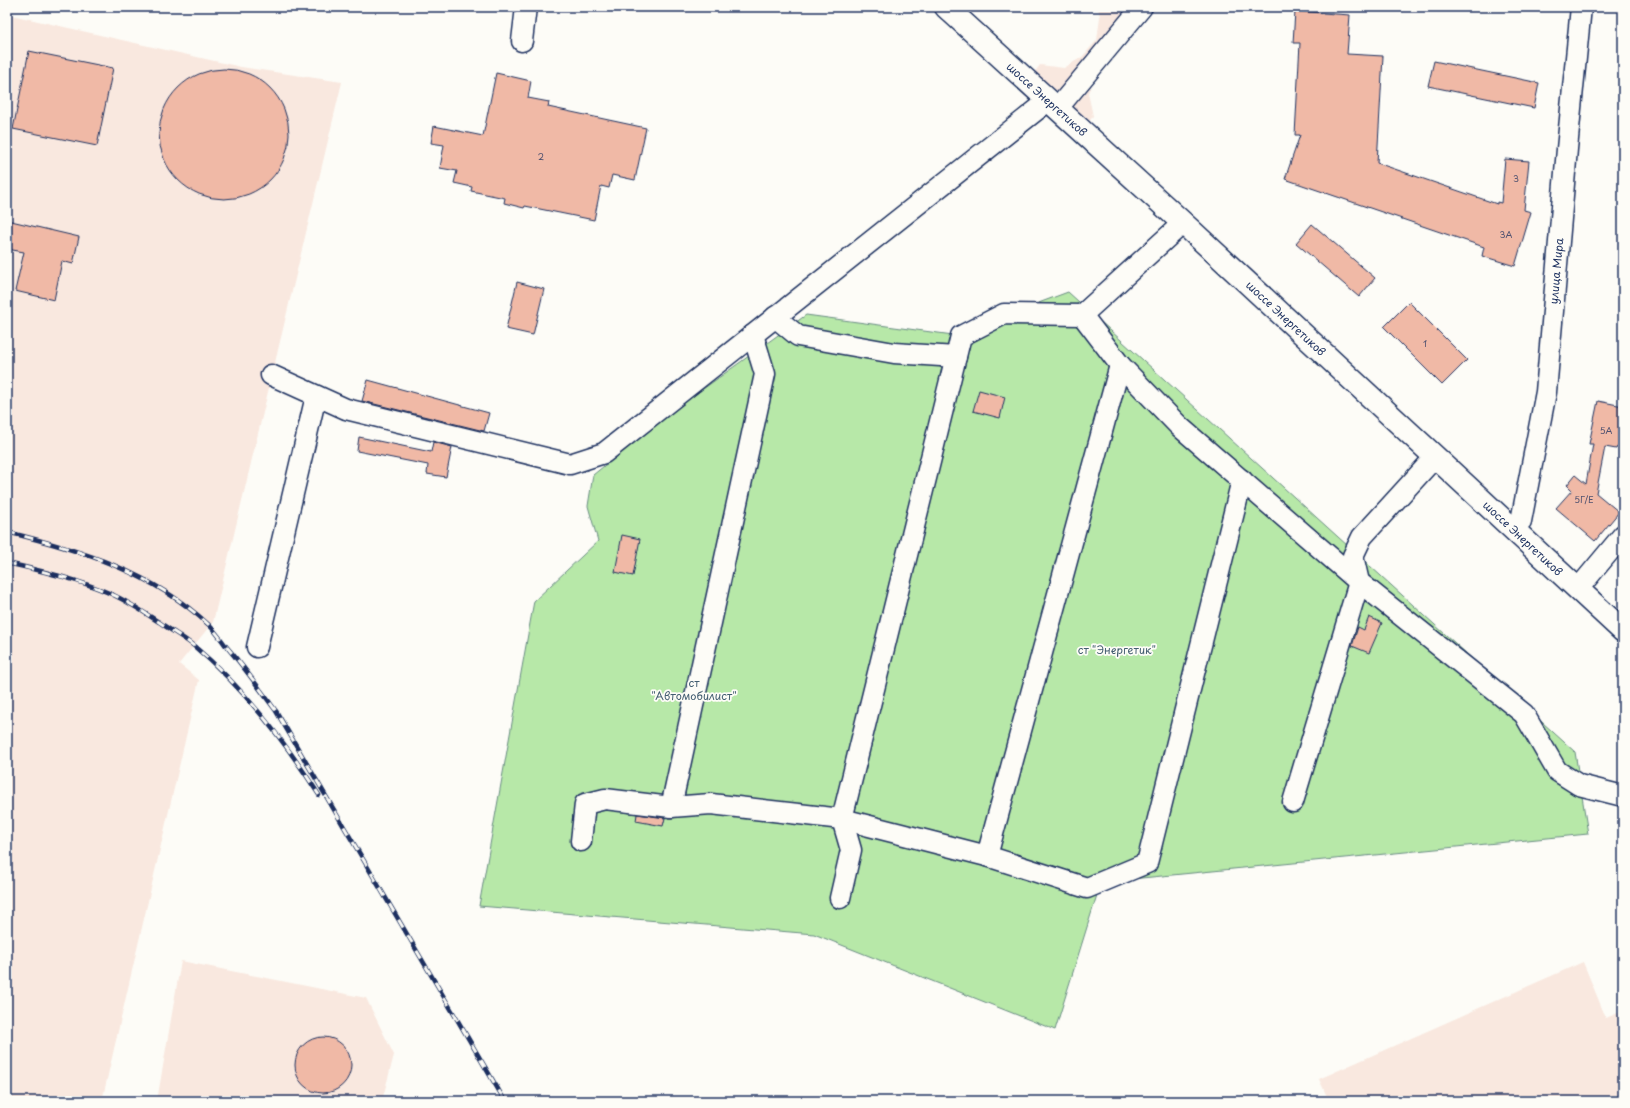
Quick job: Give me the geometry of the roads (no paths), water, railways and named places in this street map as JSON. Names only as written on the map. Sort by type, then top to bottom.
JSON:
[{"type":"main road","name":"шоссе Энергетиков","points":[[946,7],[1183,223],[1623,631]]},
{"type":"street","points":[[522,41],[526,7]]},
{"type":"street","points":[[271,375],[346,409],[570,464],[604,453],[753,335],[1052,105],[1142,7]]},
{"type":"street","name":"улица Мира","points":[[1513,529],[1522,521],[1546,392],[1566,149],[1581,7]]},
{"type":"street","points":[[840,898],[851,850],[842,819],[961,336],[1004,314],[1082,315],[1183,223]]},
{"type":"street","points":[[1082,315],[1120,365],[1180,426],[1359,582],[1524,714],[1557,771],[1579,785],[1623,796]]},
{"type":"street","points":[[775,318],[798,336],[894,353],[956,357]]},
{"type":"street","points":[[672,806],[765,374],[753,335]]},
{"type":"street","points":[[987,856],[1120,365]]},
{"type":"street","points":[[257,647],[316,396]]},
{"type":"street","points":[[1293,802],[1359,582],[1353,556],[1362,537],[1435,457]]},
{"type":"street","points":[[581,841],[585,804],[605,799],[672,806],[711,804],[842,819],[987,856],[1087,888],[1147,863],[1242,480]]},
{"type":"street","points":[[1578,589],[1623,535]]},
{"type":"railway","points":[[7,532],[88,555],[114,565],[140,577],[164,591],[209,625],[246,670],[276,711],[505,1101]]},
{"type":"railway","points":[[7,563],[72,579],[109,593],[134,606],[190,643],[230,679],[246,697],[292,754],[319,795]]},
{"type":"park label","name":"ст \"Энергетик\"","points":[[1117,649]]},
{"type":"park label","name":"ст \"Автомобилист\"","points":[[694,688]]}]
